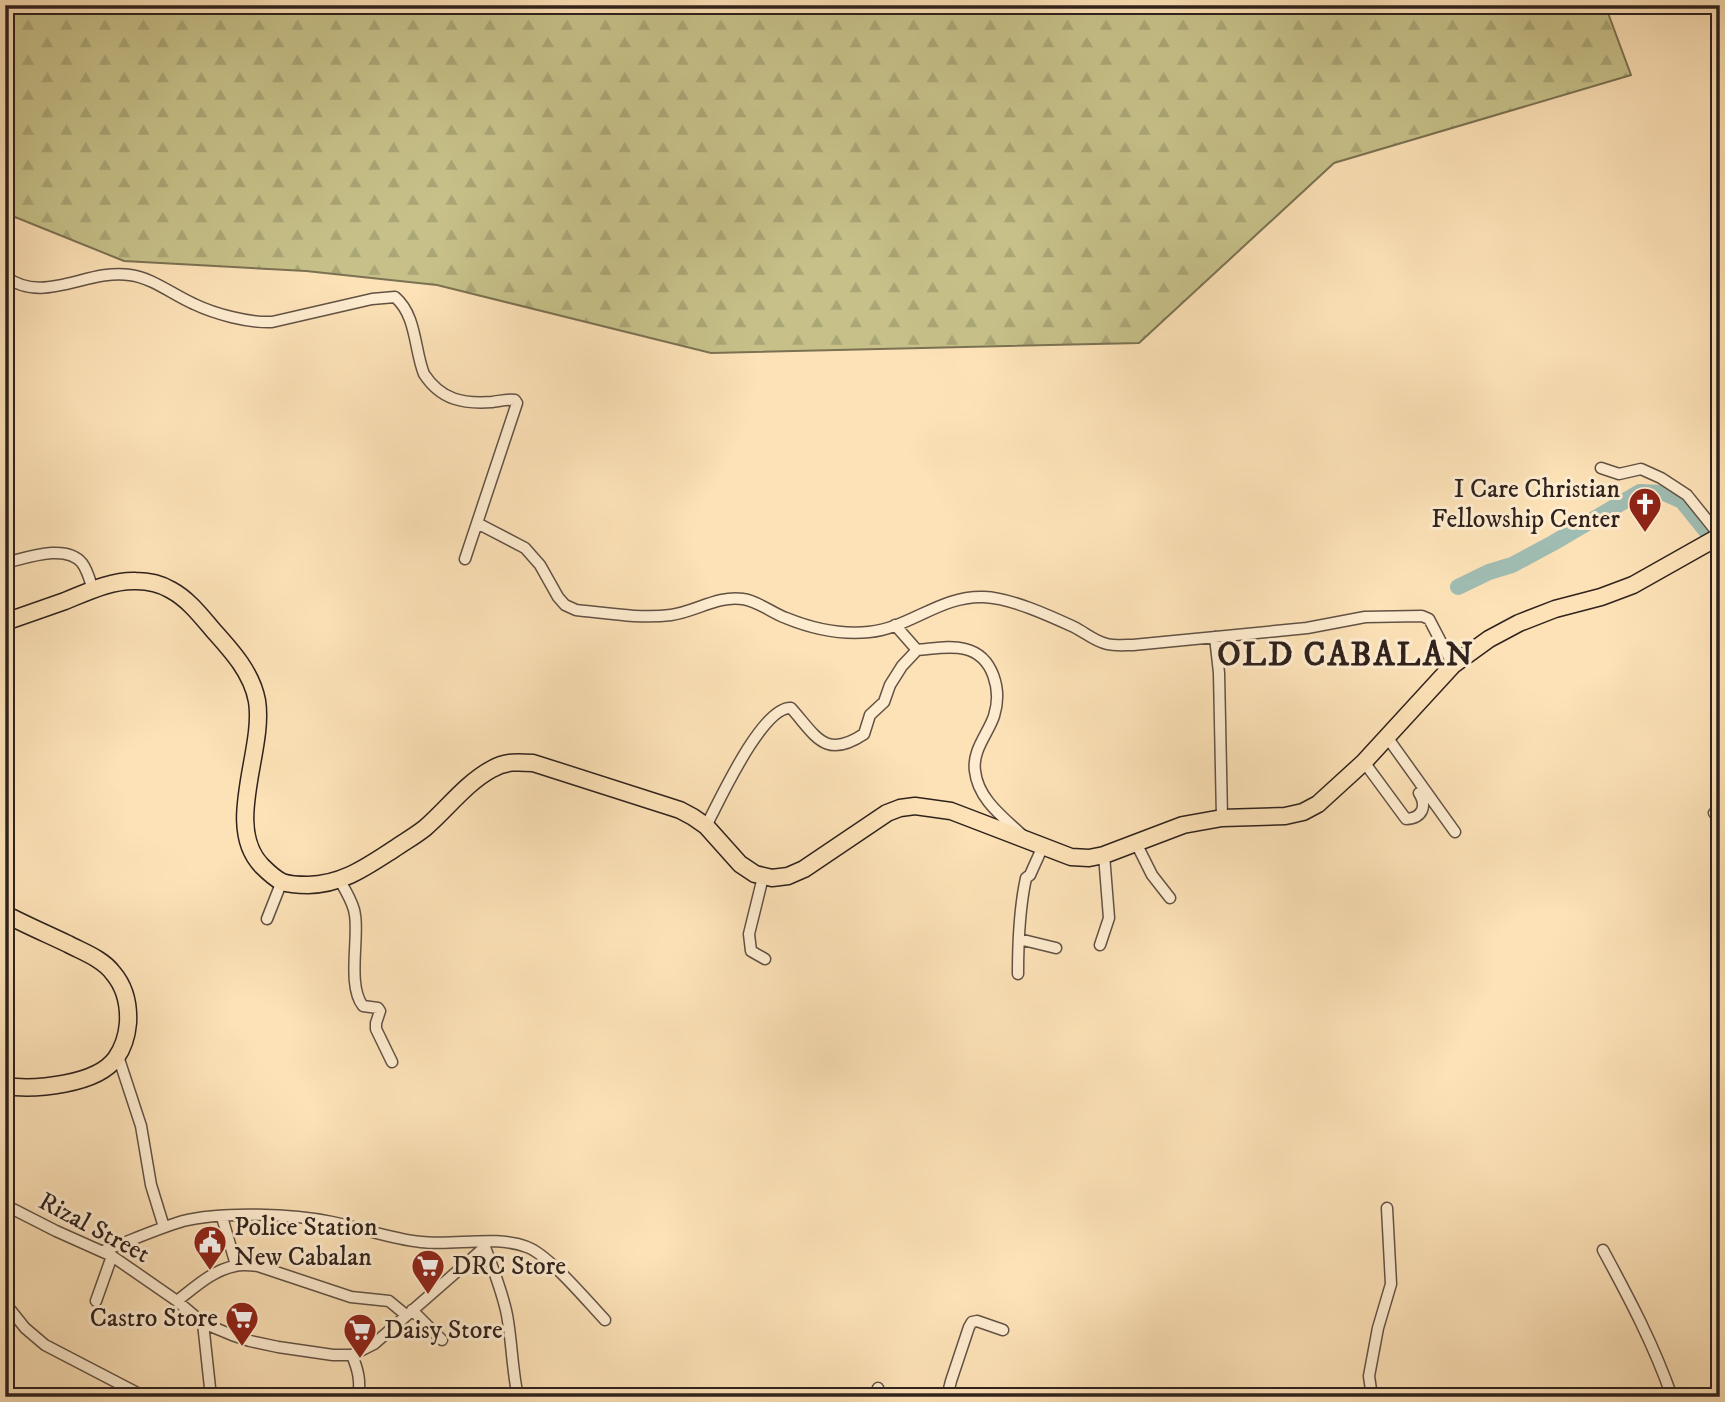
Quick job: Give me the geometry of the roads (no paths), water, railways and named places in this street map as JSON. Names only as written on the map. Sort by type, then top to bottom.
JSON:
[{"type":"highway","points":[[5,622],[103,586],[134,580],[155,583],[184,599],[243,666],[251,682],[257,701],[257,733],[247,799],[246,834],[257,861],[282,881],[296,885],[325,885],[361,871],[423,829],[491,769],[515,762],[533,763],[680,810],[706,827],[740,864],[763,877],[779,878],[795,874],[887,813],[915,806],[951,811],[1071,858],[1104,855],[1183,825],[1222,818],[1284,817],[1303,812],[1318,804],[1364,762],[1453,665],[1489,639],[1519,623],[1555,609],[1619,591],[1718,537]]},
{"type":"highway","points":[[5,914],[91,955],[112,971],[123,988],[128,1004],[126,1036],[118,1056],[103,1070],[78,1080],[38,1088],[5,1086]]},
{"type":"street","points":[[5,276],[14,282],[34,288],[129,274],[194,305],[261,323],[372,299],[395,297],[408,312],[421,366],[429,381],[441,393],[469,402],[515,400],[512,419],[465,559]]},
{"type":"street","points":[[1601,468],[1619,474],[1641,469],[1661,478],[1686,495],[1718,537]]},
{"type":"street","points":[[477,523],[525,548],[540,565],[558,597],[565,605],[576,610],[640,616],[674,615],[727,599],[744,599],[787,619],[828,632],[870,632],[895,625],[941,604],[966,597],[987,597],[1013,602],[1076,628],[1092,639],[1108,644],[1133,645],[1307,628],[1366,617],[1422,616],[1429,619],[1453,665]]},
{"type":"street","points":[[5,563],[50,553],[67,554],[79,559],[93,590]]},
{"type":"street","points":[[895,625],[917,650]]},
{"type":"street","points":[[1215,637],[1219,673],[1222,818]]},
{"type":"street","points":[[706,827],[752,740],[778,711],[791,708],[821,741],[837,746],[864,734],[870,715],[884,702],[896,675],[917,650],[967,649],[991,668],[997,692],[995,714],[975,760],[975,772],[981,791],[990,805],[1035,843],[1019,917],[1018,974]]},
{"type":"street","points":[[1387,737],[1455,832]]},
{"type":"street","points":[[1364,762],[1406,819],[1415,817],[1423,809],[1419,793]]},
{"type":"street","points":[[1136,843],[1152,875],[1170,898]]},
{"type":"street","points":[[1100,945],[1109,918],[1104,855]]},
{"type":"street","points":[[763,877],[749,934],[751,951],[765,959]]},
{"type":"street","points":[[340,880],[356,917],[354,961],[359,999],[363,1006],[378,1008],[380,1011],[376,1029],[392,1062]]},
{"type":"street","points":[[267,919],[282,881]]},
{"type":"street","points":[[1018,939],[1056,948]]},
{"type":"street","points":[[118,1056],[141,1126],[151,1185],[164,1227]]},
{"type":"street","name":"Rizal Street","points":[[5,1205],[108,1254],[177,1301],[203,1323],[232,1335],[278,1347],[352,1355]]},
{"type":"street","points":[[1372,1397],[1369,1376],[1378,1328],[1391,1284],[1387,1208]]},
{"type":"street","points":[[96,1301],[108,1254],[164,1227],[198,1218],[273,1216],[309,1218],[425,1243],[519,1244],[537,1252],[605,1320]]},
{"type":"street","points":[[222,1217],[236,1265]]},
{"type":"street","points":[[358,1397],[359,1374],[352,1355],[374,1344],[484,1244]]},
{"type":"street","points":[[484,1244],[507,1314],[517,1397]]},
{"type":"street","points":[[1603,1250],[1636,1311],[1672,1397]]},
{"type":"street","points":[[177,1301],[219,1272],[236,1265],[258,1266],[351,1297],[390,1301],[409,1312],[442,1340]]},
{"type":"street","points":[[5,1303],[25,1328],[46,1345],[145,1397]]},
{"type":"street","points":[[947,1397],[972,1322],[977,1321],[1003,1330]]},
{"type":"street","points":[[192,1397],[211,1393],[203,1323]]},
{"type":"waterway","points":[[1458,587],[1489,572],[1512,565],[1640,492],[1664,493],[1682,501],[1720,548]]},
{"type":"place","name":"I Care Christian Fellowship Center","points":[[1645,534]]},
{"type":"place","name":"Police Station New Cabalan","points":[[210,1272]]},
{"type":"place","name":"DRC Store","points":[[428,1296]]},
{"type":"place","name":"Castro Store","points":[[242,1348]]},
{"type":"place","name":"Daisy Store","points":[[360,1360]]},
{"type":"district","name":"OLD CABALAN","points":[[1346,655]]}]
